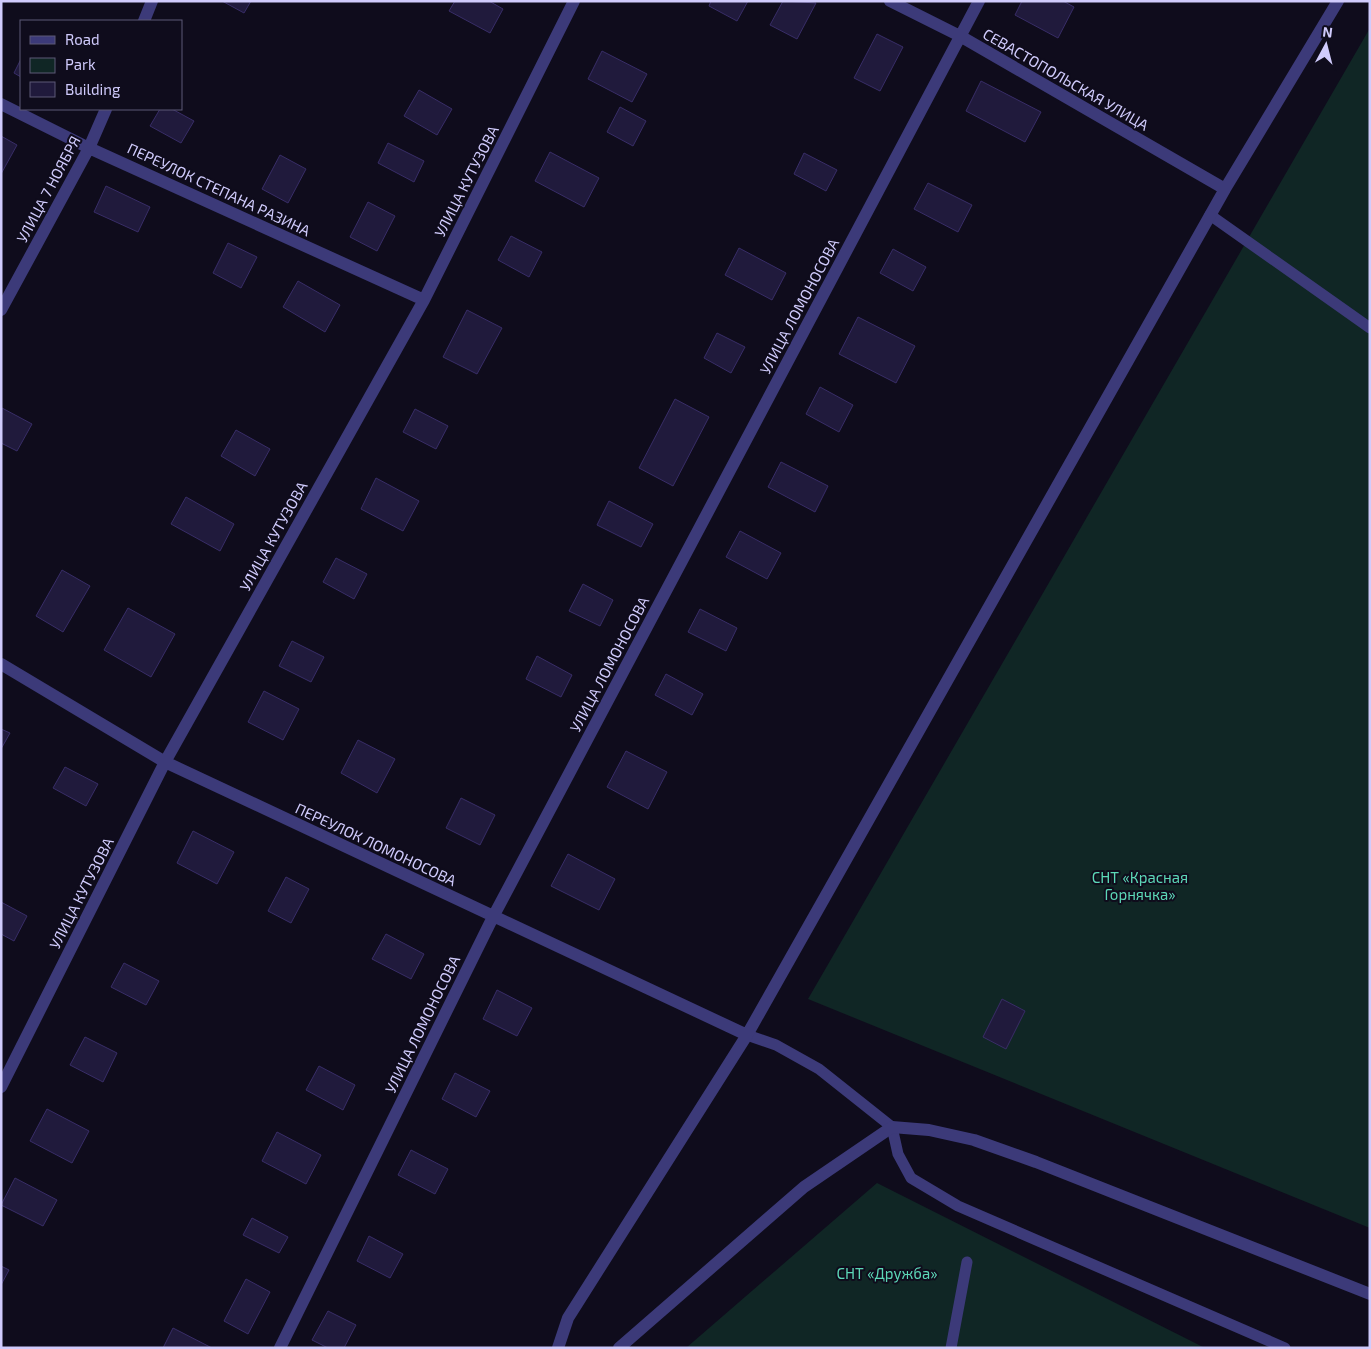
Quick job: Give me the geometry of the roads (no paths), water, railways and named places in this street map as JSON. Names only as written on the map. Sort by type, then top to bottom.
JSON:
[{"type":"street","points":[[144,20],[152,1]]},
{"type":"street","name":"УЛИЦА КУТУЗОВА","points":[[1,1087],[165,762],[424,300],[574,1]]},
{"type":"street","name":"СЕВАСТОПОЛЬСКАЯ УЛИЦА","points":[[890,1],[960,36],[1225,188]]},
{"type":"street","name":"УЛИЦА ЛОМОНОСОВА","points":[[280,1348],[493,917],[979,1]]},
{"type":"street","points":[[558,1348],[568,1318],[747,1035],[1225,188],[1338,1]]},
{"type":"street","name":"ПЕРЕУЛОК СТЕПАНА РАЗИНА","points":[[1,104],[89,148],[424,300]]},
{"type":"street","name":"УЛИЦА 7 НОЯБРЯ","points":[[1,310],[89,148],[106,110]]},
{"type":"street","name":"ПЕРЕУЛОК ЛОМОНОСОВА","points":[[1,664],[165,762],[747,1035]]},
{"type":"street","points":[[619,1348],[804,1186],[892,1127],[930,1130],[974,1140],[1036,1162],[1370,1294]]},
{"type":"lane","points":[[1210,215],[1370,328]]},
{"type":"lane","points":[[747,1035],[776,1045],[819,1069],[892,1127],[898,1154],[911,1178],[958,1206],[1285,1348]]},
{"type":"lane","points":[[951,1348],[967,1262]]},
{"type":"park label","name":"СНТ «Красная Горнячка»","points":[[1140,886]]},
{"type":"park label","name":"СНТ «Дружба»","points":[[887,1273]]}]
